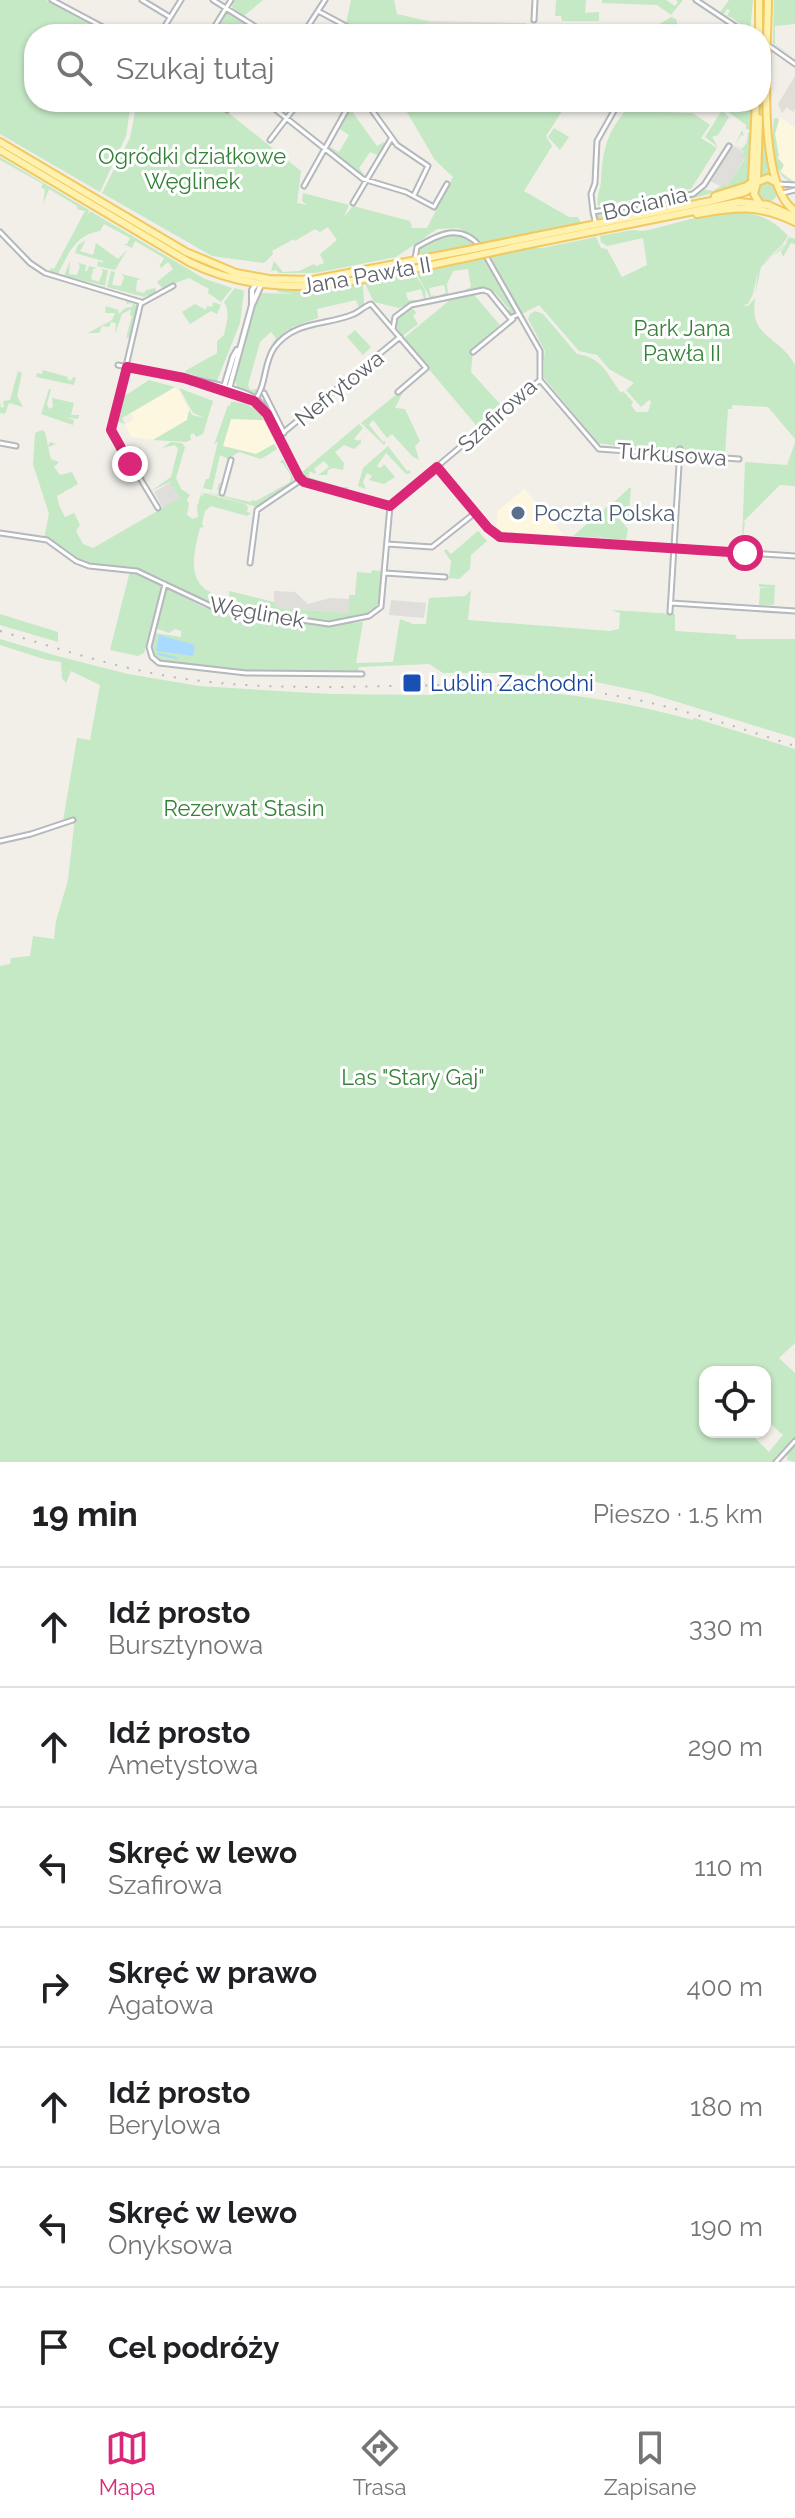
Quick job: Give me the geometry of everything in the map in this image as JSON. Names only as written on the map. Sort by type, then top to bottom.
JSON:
[{"type":"main road","points":[[759,0],[759,24]]},
{"type":"main road","points":[[768,0],[768,24]]},
{"type":"main road","points":[[701,203],[752,182],[756,112]]},
{"type":"main road","points":[[758,112],[760,147],[754,196],[764,204],[776,202],[780,195]]},
{"type":"main road","points":[[767,112],[767,142],[780,195],[795,211]]},
{"type":"main road","name":"Jana Pawła II","points":[[0,142],[197,257],[258,283],[299,288],[735,203],[764,204],[795,220]]},
{"type":"main road","name":"Jana Pawła II","points":[[0,150],[189,262],[247,283],[324,279],[416,260],[464,254]]},
{"type":"main road","points":[[756,185],[768,178],[777,183]]},
{"type":"main road","name":"Jana Pawła II","points":[[596,228],[745,192],[756,185]]},
{"type":"main road","points":[[678,215],[743,207],[770,211],[795,220]]},
{"type":"street","points":[[52,0],[97,24]]},
{"type":"street","points":[[142,0],[170,17]]},
{"type":"street","points":[[166,24],[181,0]]},
{"type":"street","points":[[213,0],[250,23]]},
{"type":"street","points":[[216,24],[231,0]]},
{"type":"street","points":[[310,24],[325,0]]},
{"type":"street","points":[[534,20],[535,0]]},
{"type":"street","points":[[696,0],[732,24]]},
{"type":"street","points":[[318,11],[342,24]]},
{"type":"street","points":[[771,47],[795,64]]},
{"type":"street","points":[[771,56],[781,55]]},
{"type":"street","points":[[278,112],[367,181],[413,196],[434,207],[447,184]]},
{"type":"street","points":[[270,140],[291,112]]},
{"type":"street","points":[[304,186],[345,112]]},
{"type":"street","points":[[373,112],[391,139],[428,166],[413,196]]},
{"type":"street","points":[[593,212],[591,194],[595,183],[597,141],[613,112]]},
{"type":"street","points":[[353,203],[391,139]]},
{"type":"street","name":"Bociania","points":[[596,228],[593,212],[693,194],[704,185],[729,146]]},
{"type":"street","points":[[777,183],[795,188]]},
{"type":"street","points":[[780,195],[795,188]]},
{"type":"street","name":"Szafirowa","points":[[390,506],[540,380],[542,356],[481,248],[466,234],[451,231],[416,248],[416,260]]},
{"type":"street","points":[[0,232],[30,263],[45,273],[142,303]]},
{"type":"street","points":[[252,305],[258,283]]},
{"type":"street","points":[[226,390],[233,357],[239,348],[258,283]]},
{"type":"street","points":[[158,508],[111,433],[142,303],[173,286]]},
{"type":"street","points":[[393,329],[395,317],[411,305],[485,290],[513,319]]},
{"type":"street","points":[[256,400],[272,352],[278,344],[300,327],[355,313],[369,304],[426,368],[398,392]]},
{"type":"street","points":[[473,352],[519,314]]},
{"type":"street","name":"Nefrytowa","points":[[278,437],[400,337]]},
{"type":"street","points":[[118,365],[184,378],[256,400],[267,414],[301,480],[390,506],[384,572],[445,577]]},
{"type":"street","name":"Turkusowa","points":[[540,380],[599,449],[680,452],[739,459]]},
{"type":"street","points":[[264,393],[284,433]]},
{"type":"street","points":[[0,443],[16,446]]},
{"type":"street","points":[[670,612],[680,452]]},
{"type":"street","points":[[222,493],[231,460]]},
{"type":"street","points":[[437,467],[475,513],[500,537],[795,556]]},
{"type":"street","points":[[250,563],[257,510],[301,480]]},
{"type":"street","points":[[387,544],[432,547],[475,513]]},
{"type":"street","name":"Węglinek","points":[[0,533],[56,544],[84,565],[134,570],[213,607],[289,620],[343,623],[369,616],[381,607],[384,572]]},
{"type":"street","points":[[165,584],[149,647],[152,657],[159,663],[246,673],[362,674]]},
{"type":"street","points":[[671,603],[795,611]]},
{"type":"street","points":[[0,841],[73,820]]},
{"type":"street","points":[[776,1462],[795,1441]]},
{"type":"shaded area","points":[[428,21],[526,23],[526,24],[428,24]]},
{"type":"shaded area","points":[[795,76],[795,109],[793,112],[787,107],[782,113],[778,104]]},
{"type":"shaded area","points":[[780,117],[795,128],[795,181],[780,171],[775,134]]},
{"type":"shaded area","points":[[733,145],[744,153],[745,158],[727,187],[722,187],[710,181]]},
{"type":"shaded area","points":[[174,388],[178,389],[190,412],[187,420],[153,440],[131,437],[125,424],[134,419],[131,413]]},
{"type":"shaded area","points":[[231,419],[263,420],[275,443],[257,454],[223,446]]},
{"type":"shaded area","points":[[171,482],[180,498],[163,508],[154,492]]},
{"type":"shaded area","points":[[524,489],[564,535],[502,532],[496,526],[498,511]]},
{"type":"shaded area","points":[[274,591],[295,592],[308,604],[330,598],[350,599],[349,613],[279,608],[274,602]]},
{"type":"shaded area","points":[[391,600],[426,603],[424,618],[389,615]]},
{"type":"green space","points":[[0,0],[46,0],[92,24],[24,24],[24,112],[130,112],[126,136],[100,192],[0,134]]},
{"type":"green space","points":[[233,0],[263,0],[244,16],[232,7]]},
{"type":"green space","points":[[351,0],[394,0],[397,14],[428,21],[428,24],[346,24]]},
{"type":"green space","points":[[556,0],[586,0],[585,13],[599,12],[599,21],[562,21],[561,16],[555,16]]},
{"type":"green space","points":[[602,0],[666,0],[675,6],[676,0],[683,0],[671,15],[657,5],[602,3]]},
{"type":"green space","points":[[729,0],[753,0],[751,24],[740,24],[727,16],[730,10],[727,9],[724,14],[720,12]]},
{"type":"green space","points":[[774,0],[795,0],[795,24],[775,26],[775,44],[773,43]]},
{"type":"green space","points":[[228,13],[246,24],[218,24]]},
{"type":"green space","points":[[671,17],[677,24],[659,24]]},
{"type":"green space","points":[[135,112],[227,112],[301,171],[297,203],[307,205],[302,201],[303,193],[349,205],[344,217],[353,206],[410,221],[412,228],[427,228],[453,177],[435,160],[407,112],[562,112],[546,136],[552,146],[524,191],[569,217],[578,217],[582,225],[522,236],[523,240],[583,230],[524,248],[542,248],[596,237],[601,248],[607,249],[622,277],[647,265],[643,238],[607,246],[601,242],[600,236],[643,231],[719,213],[738,212],[773,222],[788,236],[763,263],[772,256],[761,267],[755,295],[758,270],[753,294],[748,304],[742,305],[748,306],[755,298],[756,322],[795,365],[795,439],[768,407],[732,405],[732,409],[728,409],[725,455],[598,443],[544,378],[544,359],[534,339],[537,338],[544,351],[544,358],[545,351],[528,319],[530,314],[535,311],[543,314],[577,354],[598,363],[621,393],[623,391],[633,402],[631,405],[636,412],[648,412],[651,402],[649,400],[641,407],[626,390],[634,383],[609,369],[597,355],[579,351],[539,305],[522,314],[481,241],[458,228],[437,229],[396,257],[315,273],[279,273],[271,271],[274,261],[283,272],[299,271],[324,263],[320,254],[337,240],[328,227],[320,232],[315,229],[272,251],[273,254],[264,263],[212,256],[102,193],[130,138]]},
{"type":"green space","points":[[350,112],[354,112],[377,146],[385,144],[378,155],[370,152],[359,168],[365,176],[368,174],[366,177],[329,149],[339,152],[349,135],[340,129]]},
{"type":"green space","points":[[624,112],[693,113],[710,125],[701,138],[717,148],[691,189],[598,206],[603,160],[614,128]]},
{"type":"green space","points":[[721,112],[724,112],[729,117],[718,135],[712,137],[718,147],[705,137]]},
{"type":"green space","points":[[728,112],[751,112],[751,130],[746,129],[746,125]]},
{"type":"green space","points":[[761,112],[765,112],[767,157],[774,178],[760,178]]},
{"type":"green space","points":[[774,118],[779,119],[775,134],[777,157],[784,165],[780,172],[774,156]]},
{"type":"green space","points":[[554,128],[569,137],[560,150],[548,137]]},
{"type":"green space","points":[[748,133],[751,133],[748,180],[738,186],[683,201],[682,198],[702,189],[713,191],[724,184],[727,186],[745,159],[742,156],[744,152],[735,145],[742,149]]},
{"type":"green space","points":[[0,157],[89,210],[87,216],[90,211],[205,279],[232,288],[221,302],[208,293],[209,289],[189,278],[162,288],[157,282],[173,269],[168,262],[161,268],[159,263],[164,258],[135,241],[132,248],[124,244],[130,238],[104,224],[100,231],[85,236],[74,246],[58,274],[49,271],[54,269],[85,211],[77,209],[77,206],[49,189],[43,204],[43,184],[0,160]]},
{"type":"green space","points":[[767,182],[774,185],[777,192],[774,199],[767,202],[760,199],[757,192],[760,185]]},
{"type":"green space","points":[[680,199],[681,202],[597,217],[599,212]]},
{"type":"green space","points":[[453,233],[464,235],[477,245],[423,255],[418,253],[418,248]]},
{"type":"green space","points":[[789,237],[795,239],[795,244],[791,243],[783,257],[781,252],[788,241],[785,244]]},
{"type":"green space","points":[[86,240],[80,251],[93,255],[96,243],[118,259],[127,250],[115,270],[97,266],[98,261],[103,261],[75,253],[78,245]]},
{"type":"green space","points":[[485,257],[514,309],[513,316],[491,290],[464,290],[471,287],[468,269],[453,271],[447,284],[448,295],[440,295],[446,293],[444,285],[429,288],[431,296],[437,295],[430,298],[416,273]]},
{"type":"green space","points":[[70,261],[69,274],[77,275],[78,263],[86,265],[85,271],[89,266],[97,268],[93,269],[91,279],[99,282],[101,269],[108,270],[105,286],[64,276]]},
{"type":"green space","points":[[111,271],[115,272],[112,285],[121,286],[124,277],[121,274],[141,279],[137,280],[136,291],[144,293],[155,288],[157,294],[147,299],[148,295],[144,297],[107,287]]},
{"type":"green space","points":[[415,274],[425,290],[426,300],[421,289],[406,293],[408,300],[421,300],[399,308],[374,302],[365,284]]},
{"type":"green space","points":[[363,280],[363,283],[340,288],[363,284],[364,305],[359,308],[356,300],[317,309],[318,318],[292,327],[291,331],[288,329],[270,347],[276,338],[271,332],[260,342],[248,385],[250,390],[258,389],[256,394],[238,389],[235,381],[232,382],[260,293],[294,294],[278,292],[277,289],[312,289]]},
{"type":"green space","points":[[235,288],[244,291],[240,323],[217,381],[186,373],[217,353],[217,341],[224,335],[227,318],[224,302]]},
{"type":"green space","points":[[474,295],[500,325],[473,348],[471,372],[500,404],[476,425],[405,341],[405,337],[450,300]]},
{"type":"green space","points":[[137,301],[140,307],[136,306],[140,309],[131,341],[130,337],[126,338],[131,309],[122,314],[115,334],[116,323],[111,322],[109,327],[102,326],[99,333],[88,333],[112,320],[115,313],[105,313],[106,306],[118,310],[119,314],[136,305]]},
{"type":"green space","points":[[213,302],[221,305],[217,314],[211,311],[190,324],[182,312],[195,304],[206,310],[207,306],[212,307]]},
{"type":"green space","points":[[411,306],[418,324],[401,337],[396,331],[396,318]]},
{"type":"green space","points":[[355,330],[371,347],[363,355],[347,337]]},
{"type":"green space","points":[[43,370],[68,377],[71,381],[73,377],[76,378],[74,385],[36,377]]},
{"type":"green space","points":[[18,371],[22,373],[17,396],[23,407],[9,403],[5,414],[0,413],[0,401],[1,408],[4,407],[3,401],[10,400]]},
{"type":"green space","points":[[424,372],[404,390],[395,408],[405,409],[420,441],[415,446],[419,460],[392,434],[387,438],[373,420],[369,425],[383,442],[386,441],[384,445],[361,423]]},
{"type":"green space","points":[[149,380],[175,387],[122,418],[125,424],[117,421],[123,397]]},
{"type":"green space","points":[[179,388],[213,401],[203,434],[196,437],[194,433],[190,435],[191,440],[186,442],[153,440],[187,420],[189,410],[192,415],[205,418],[193,413]]},
{"type":"green space","points":[[49,389],[49,409],[53,407],[52,398],[74,403],[71,415],[79,415],[78,419],[64,417],[74,420],[73,425],[41,414]]},
{"type":"green space","points":[[236,402],[255,409],[264,420],[231,419],[223,446],[256,454],[274,444],[277,449],[261,459],[239,452],[231,457],[220,491],[217,490],[228,459],[220,455],[212,490],[203,488],[206,479],[209,479],[218,441],[214,445],[228,405]]},
{"type":"green space","points":[[359,424],[363,428],[354,439],[361,439],[361,443],[354,449],[344,445],[335,452],[344,463],[343,470],[333,468],[328,470],[327,475],[318,475],[329,467],[324,461],[314,469],[315,474],[310,471],[308,477],[348,487],[348,491],[302,477],[301,473]]},
{"type":"green space","points":[[42,430],[48,446],[50,442],[56,444],[48,447],[51,459],[59,462],[54,467],[60,475],[72,472],[78,484],[57,496],[59,505],[65,517],[74,513],[80,525],[76,531],[83,544],[93,548],[180,498],[170,482],[151,491],[171,477],[178,449],[175,445],[162,448],[171,442],[182,443],[185,447],[176,478],[181,489],[190,495],[187,500],[182,491],[189,504],[187,515],[193,519],[198,517],[197,505],[203,488],[201,498],[204,493],[245,504],[247,512],[251,513],[247,516],[211,506],[205,511],[204,527],[200,528],[196,544],[194,569],[199,583],[222,599],[230,609],[137,569],[81,562],[44,538],[49,514],[33,464],[35,433]]},
{"type":"green space","points":[[795,443],[795,486],[780,485],[743,522],[742,543],[745,462],[787,465]]},
{"type":"green space","points":[[388,446],[410,473],[406,474],[386,453],[377,466],[381,468],[384,464],[395,477],[384,484],[369,480],[372,476],[367,473],[363,482],[366,489],[358,486],[363,468]]},
{"type":"green space","points":[[283,459],[293,478],[292,483],[263,505],[257,507],[205,492],[256,501],[290,482],[291,476],[280,463]]},
{"type":"green space","points":[[631,488],[628,525],[610,506]]},
{"type":"green space","points":[[608,506],[628,529],[626,540],[603,538],[595,534],[601,538],[573,536]]},
{"type":"green space","points":[[478,531],[487,541],[471,555],[470,569],[459,579],[449,578],[451,561],[444,551],[446,549],[451,554]]},
{"type":"green space","points":[[372,570],[382,571],[374,611],[361,618],[336,624],[363,622],[356,663],[393,662],[400,619],[413,624],[426,624],[429,598],[465,596],[471,590],[468,620],[609,631],[619,629],[620,613],[611,610],[675,614],[675,631],[737,635],[735,638],[739,639],[795,639],[795,738],[648,693],[591,681],[503,673],[443,673],[429,664],[359,667],[358,672],[242,671],[159,660],[151,649],[155,633],[181,637],[181,631],[175,629],[169,633],[155,628],[166,588],[205,608],[232,613],[229,591],[274,602],[279,608],[349,613],[349,595],[355,595],[357,572],[371,573]]},
{"type":"green space","points":[[130,571],[158,582],[162,587],[144,653],[138,656],[110,650]]},
{"type":"green space","points":[[759,584],[775,585],[774,605],[759,605],[760,588],[773,588],[759,587]]},
{"type":"green space","points":[[0,614],[58,632],[58,642],[0,625]]},
{"type":"green space","name":"Las \"Stary Gaj\"","points":[[0,639],[128,674],[199,686],[329,694],[433,695],[470,690],[570,695],[694,718],[795,749],[795,1343],[779,1358],[795,1373],[795,1437],[791,1442],[795,1445],[795,1462],[787,1460],[788,1450],[776,1462],[0,1462],[0,966],[10,964],[11,958],[30,956],[33,936],[54,939],[68,880],[75,817],[63,821],[77,738],[90,740],[100,685],[71,671],[66,683],[62,678],[61,662],[0,645]]},
{"type":"water","points":[[159,635],[195,645],[193,656],[156,651]]},
{"type":"waterway","points":[[158,654],[177,658]]},
{"type":"railway","points":[[0,631],[124,667],[201,681],[288,687],[465,685],[584,691],[676,709],[795,746]]},
{"type":"place","name":"Poczta Polska","points":[[518,513]]},
{"type":"place","name":"Lublin Zachodni","points":[[412,683]]},
{"type":"route","points":[[130,464],[111,430],[127,367],[184,378],[254,401],[267,414],[304,482],[390,506],[437,467],[488,528],[500,537],[745,553]]},
{"type":"park label","name":"Ogródki działkowe Węglinek","points":[[192,168]]},
{"type":"park label","name":"Park Jana Pawła II","points":[[682,340]]},
{"type":"park label","name":"Rezerwat Stasin","points":[[244,808]]}]
